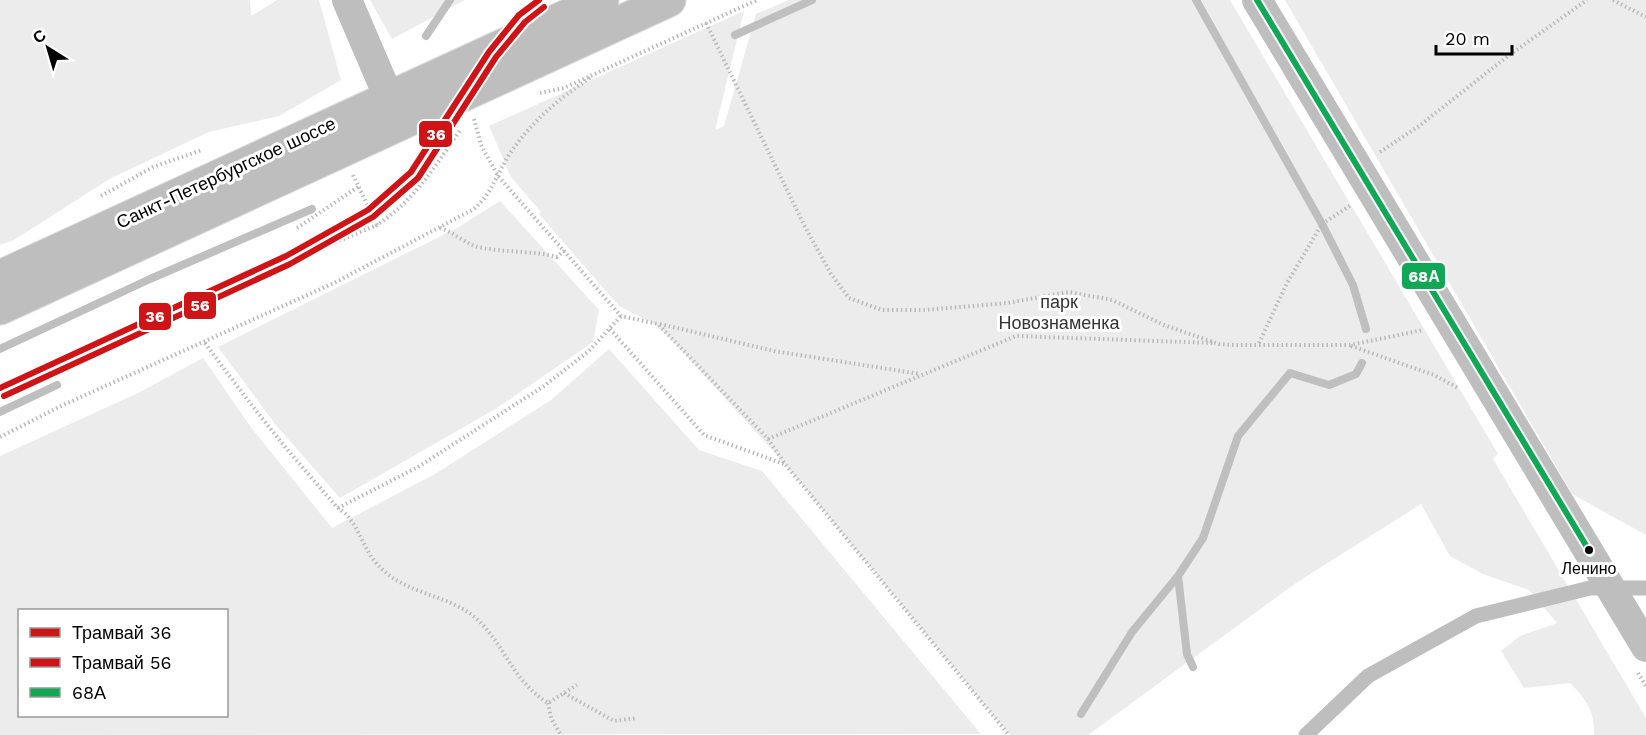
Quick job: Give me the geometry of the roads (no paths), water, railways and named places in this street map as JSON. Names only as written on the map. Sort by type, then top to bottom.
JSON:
[{"type":"main road","name":"Санкт-Петербургское шоссе","points":[[0,277],[602,0]]},
{"type":"main road","name":"Санкт-Петербургское шоссе","points":[[0,308],[669,0]]},
{"type":"street","points":[[347,0],[389,98]]},
{"type":"street","points":[[1257,0],[1646,647]]},
{"type":"lane","points":[[1306,735],[1368,676],[1476,616],[1590,588],[1646,588]]},
{"type":"waterway","points":[[426,36],[450,0]]},
{"type":"waterway","points":[[735,35],[812,0]]},
{"type":"waterway","points":[[1196,0],[1322,224],[1353,285],[1366,329]]},
{"type":"waterway","points":[[0,349],[150,279],[312,209]]},
{"type":"waterway","points":[[1193,667],[1187,654],[1178,576],[1203,538],[1238,436],[1290,373],[1329,385],[1356,374],[1362,363]]},
{"type":"waterway","points":[[0,412],[57,385]]},
{"type":"waterway","points":[[1081,714],[1132,632],[1178,576]]},
{"type":"tram line","name":"36","points":[[0,388],[286,256],[368,210],[411,172],[489,52],[519,15],[539,0]]},
{"type":"tram line","name":"56","points":[[4,396],[290,264],[373,217],[418,178],[496,57],[525,22],[544,7]]},
{"type":"place","name":"Ленино","points":[[1589,550]]},
{"type":"park label","name":"парк Новознаменка","points":[[1059,312]]}]
